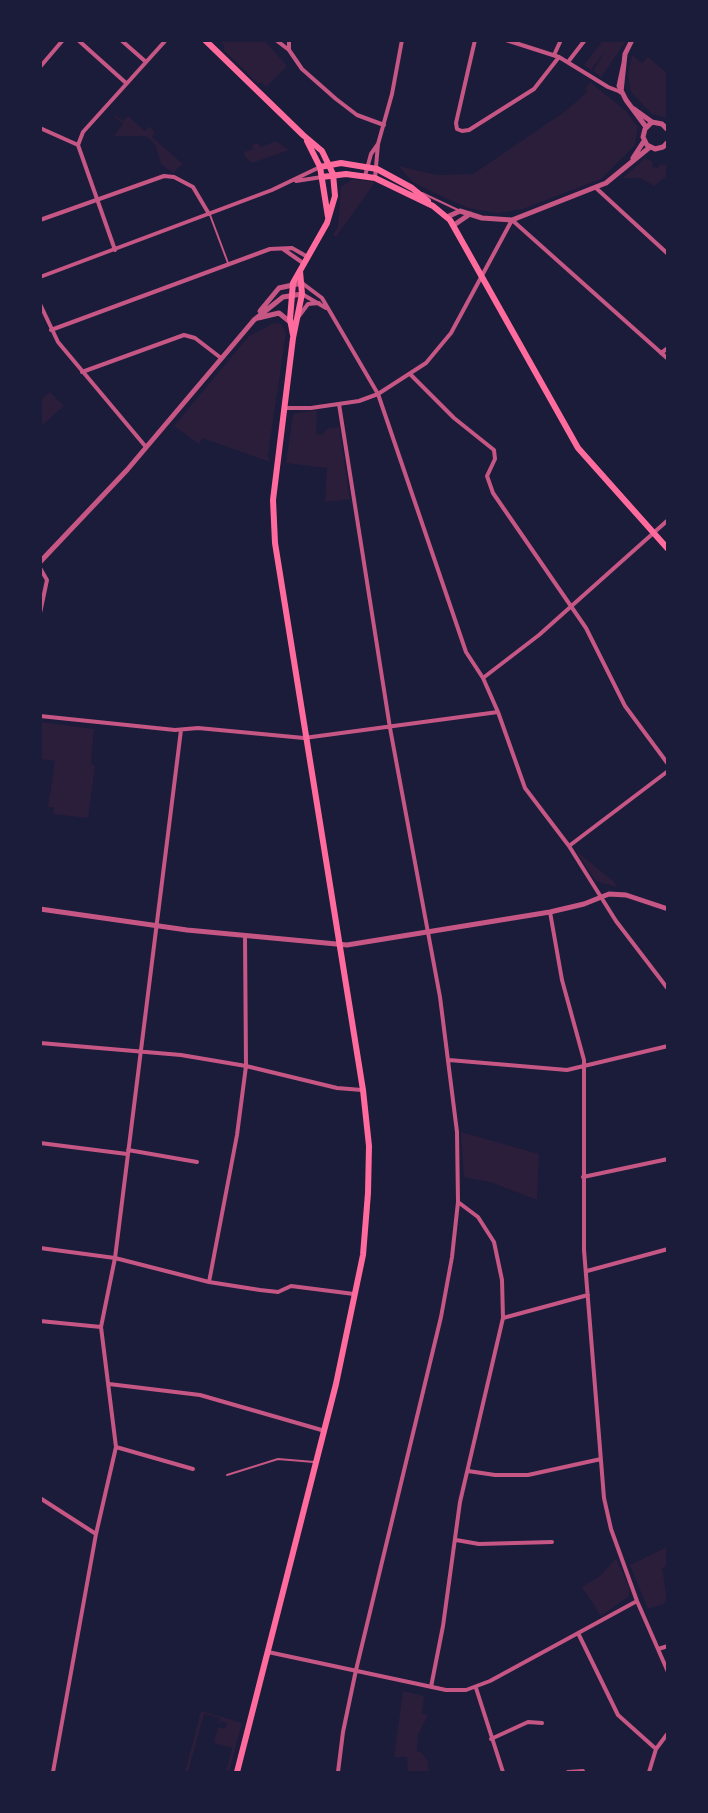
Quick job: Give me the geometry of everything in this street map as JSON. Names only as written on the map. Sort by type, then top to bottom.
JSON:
[{"type":"main road","points":[[205,40],[322,151],[333,174],[335,196],[329,219],[306,256],[293,283],[290,322],[293,338]]},
{"type":"main road","points":[[303,135],[320,167],[329,219]]},
{"type":"main road","points":[[320,167],[330,164],[367,166],[377,169],[417,191],[447,217],[454,225],[578,448],[668,549]]},
{"type":"main road","points":[[322,177],[333,174],[375,178],[433,206]]},
{"type":"main road","points":[[237,1773],[325,1431],[356,1294],[368,1193],[369,1146],[363,1090],[304,738],[275,543],[273,500],[293,338],[302,294],[300,271]]},
{"type":"street","points":[[40,67],[63,40]]},
{"type":"street","points":[[78,40],[126,83]]},
{"type":"street","points":[[121,40],[146,62]]},
{"type":"street","points":[[115,250],[78,145],[83,132],[166,40]]},
{"type":"street","points":[[276,40],[289,50],[296,62],[349,109],[384,125]]},
{"type":"street","points":[[289,40],[289,50]]},
{"type":"street","points":[[375,178],[378,144],[402,40]]},
{"type":"street","points":[[475,40],[457,129],[469,130],[534,89],[557,56],[561,40]]},
{"type":"street","points":[[506,40],[557,56],[608,87],[621,92],[646,127]]},
{"type":"street","points":[[568,62],[585,40]]},
{"type":"street","points":[[621,92],[624,84],[624,63],[632,40]]},
{"type":"street","points":[[632,109],[667,129]]},
{"type":"street","points":[[447,217],[460,211],[490,220],[512,220],[596,188],[610,180],[633,158],[644,141],[646,127],[652,122]]},
{"type":"street","points":[[40,128],[78,145]]},
{"type":"street","points":[[644,141],[650,147],[657,149],[666,146]]},
{"type":"street","points":[[365,176],[372,152],[378,144]]},
{"type":"street","points":[[633,158],[642,155],[650,147]]},
{"type":"street","points":[[40,277],[294,181],[320,167]]},
{"type":"street","points":[[40,220],[155,178],[170,176],[193,187],[209,214]]},
{"type":"street","points":[[294,181],[322,177]]},
{"type":"street","points":[[596,188],[668,254]]},
{"type":"street","points":[[454,225],[470,214]]},
{"type":"street","points":[[285,408],[339,404],[378,394],[411,375],[444,343],[483,277],[512,220]]},
{"type":"street","points":[[512,220],[668,359]]},
{"type":"street","points":[[279,248],[303,263]]},
{"type":"street","points":[[51,330],[279,248],[294,249],[306,256]]},
{"type":"street","points":[[40,562],[147,447],[254,320],[274,292],[282,286],[302,282],[318,293],[378,394],[463,644],[471,664],[483,678],[498,712],[525,788],[569,846],[601,897],[668,989]]},
{"type":"street","points":[[254,320],[272,304],[291,294],[302,294],[328,310]]},
{"type":"street","points":[[298,317],[308,304],[320,303]]},
{"type":"street","points":[[40,304],[51,330],[82,372],[147,447]]},
{"type":"street","points":[[254,320],[276,313],[284,314],[290,322]]},
{"type":"street","points":[[82,372],[184,334],[195,338],[221,358]]},
{"type":"street","points":[[662,353],[668,348]]},
{"type":"street","points":[[411,375],[454,418],[494,450],[496,454],[487,476],[488,483],[586,628],[625,706],[668,765]]},
{"type":"street","points":[[338,1773],[343,1732],[356,1670],[441,1317],[452,1257],[458,1202],[457,1132],[449,1060],[429,933],[390,728],[339,404]]},
{"type":"street","points":[[483,678],[534,640],[668,520]]},
{"type":"street","points":[[40,568],[47,580],[40,613]]},
{"type":"street","points":[[40,716],[181,730],[198,728],[304,738],[498,712]]},
{"type":"street","points":[[53,1773],[96,1534],[117,1447],[101,1327],[115,1258],[181,730]]},
{"type":"street","points":[[569,846],[668,771]]},
{"type":"street","points":[[40,909],[245,936],[339,944],[364,943],[550,912],[584,904],[601,897],[620,894],[668,909]]},
{"type":"street","points":[[550,912],[559,968],[579,1036],[584,1067],[582,1211],[607,1512],[637,1601],[668,1672]]},
{"type":"street","points":[[209,1282],[237,1135],[246,1066],[245,936]]},
{"type":"street","points":[[40,1043],[141,1050],[246,1066],[337,1088],[363,1090]]},
{"type":"street","points":[[449,1060],[567,1070],[668,1046]]},
{"type":"street","points":[[40,1143],[197,1162]]},
{"type":"street","points":[[583,1177],[668,1159]]},
{"type":"street","points":[[431,1687],[468,1471],[503,1318],[502,1280],[494,1242],[478,1217],[458,1202]]},
{"type":"street","points":[[40,1248],[115,1258],[209,1282],[278,1292],[291,1286],[356,1294]]},
{"type":"street","points":[[587,1271],[668,1249]]},
{"type":"street","points":[[503,1318],[588,1295]]},
{"type":"street","points":[[40,1321],[101,1327]]},
{"type":"street","points":[[109,1384],[200,1395],[325,1431]]},
{"type":"street","points":[[117,1447],[162,1458],[193,1469]]},
{"type":"street","points":[[468,1471],[495,1475],[528,1475],[601,1460]]},
{"type":"street","points":[[40,1498],[96,1534]]},
{"type":"street","points":[[456,1540],[479,1544],[552,1542]]},
{"type":"street","points":[[268,1652],[455,1691],[476,1688],[637,1601]]},
{"type":"street","points":[[578,1633],[618,1715],[656,1749]]},
{"type":"street","points":[[658,1650],[668,1646]]},
{"type":"street","points":[[476,1688],[503,1773]]},
{"type":"street","points":[[492,1739],[528,1722],[542,1723]]},
{"type":"street","points":[[649,1773],[656,1749],[668,1733]]},
{"type":"street","points":[[568,1773],[583,1771]]},
{"type":"lane","points":[[417,191],[460,211]]},
{"type":"lane","points":[[209,214],[229,265]]},
{"type":"lane","points":[[227,1475],[278,1459],[317,1462]]},
{"type":"shaded area","points":[[219,41],[265,41],[287,66],[266,87],[261,82],[258,84],[224,50],[224,45]]},
{"type":"shaded area","points":[[600,41],[626,41],[601,77],[593,71],[606,50],[591,70],[584,65],[601,43]]},
{"type":"shaded area","points":[[632,55],[642,63],[648,57],[667,73],[667,118],[652,114],[631,92],[628,74]]},
{"type":"shaded area","points":[[590,82],[626,111],[638,127],[635,145],[601,179],[523,209],[497,213],[468,208],[422,187],[413,182],[398,166],[437,175],[473,174],[567,110],[588,91],[585,89]]},
{"type":"shaded area","points":[[116,115],[123,121],[128,116],[145,131],[149,126],[155,132],[152,137],[183,164],[173,173],[161,164],[155,144],[146,136],[114,136],[123,124],[115,117]]},
{"type":"shaded area","points":[[276,141],[289,150],[252,163],[245,157],[244,152],[253,149],[252,145],[258,143],[261,147]]},
{"type":"shaded area","points":[[645,158],[653,162],[652,167],[658,168],[660,164],[667,165],[667,176],[654,186],[641,178],[623,178]]},
{"type":"shaded area","points":[[352,179],[375,182],[336,237],[333,235],[338,227],[341,187]]},
{"type":"shaded area","points":[[274,323],[281,324],[286,333],[268,455],[270,462],[202,438],[199,444],[174,426],[249,336]]},
{"type":"shaded area","points":[[50,392],[64,406],[41,426],[41,400]]},
{"type":"shaded area","points":[[317,410],[316,434],[322,435],[328,428],[339,427],[350,499],[325,502],[327,468],[286,463],[293,414]]},
{"type":"shaded area","points":[[41,722],[94,729],[91,763],[95,767],[88,818],[53,814],[54,807],[48,807],[55,761],[41,759]]},
{"type":"shaded area","points":[[576,851],[613,881],[617,887],[596,881]]},
{"type":"shaded area","points":[[461,1132],[539,1154],[537,1200],[490,1182],[464,1177]]},
{"type":"shaded area","points":[[667,1547],[667,1566],[662,1568],[667,1599],[663,1604],[648,1609],[630,1565]]},
{"type":"shaded area","points":[[616,1558],[629,1587],[629,1596],[601,1616],[582,1587],[600,1576]]},
{"type":"shaded area","points":[[403,1691],[424,1696],[422,1713],[428,1715],[418,1735],[417,1752],[421,1752],[428,1761],[429,1772],[408,1772],[407,1757],[394,1757]]},
{"type":"shaded area","points":[[201,1711],[242,1723],[229,1772],[226,1772],[232,1748],[214,1743],[218,1727],[225,1729],[227,1723],[221,1721],[218,1725],[220,1718],[204,1714],[188,1772],[185,1772]]}]
